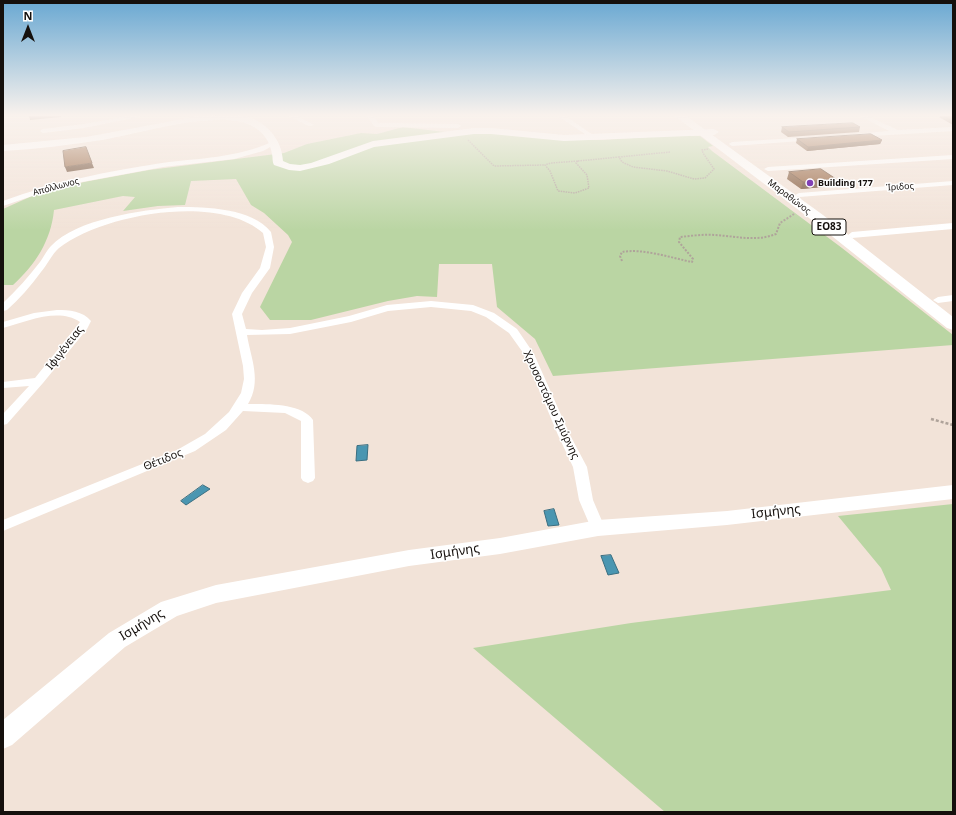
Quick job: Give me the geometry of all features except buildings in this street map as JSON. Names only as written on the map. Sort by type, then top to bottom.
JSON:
[{"type":"main road","name":"Μαραθώνος","points":[[737,154],[953,325]]},
{"type":"main road","name":"Μαραθώνος","points":[[741,154],[768,169],[852,235],[953,311]]},
{"type":"street","name":"Απόλλωνος","points":[[3,204],[32,194],[86,179],[164,165],[249,154]]},
{"type":"street","points":[[278,154],[278,163],[290,168],[313,166],[342,154]]},
{"type":"street","points":[[768,169],[953,157]]},
{"type":"street","name":"Ίριδος","points":[[800,195],[953,183]]},
{"type":"street","points":[[3,308],[20,292],[55,247],[77,233],[113,219],[134,214],[170,210],[211,211],[250,220],[267,232],[270,247],[265,268],[247,293],[237,314],[241,332]]},
{"type":"street","points":[[852,235],[953,226]]},
{"type":"street","points":[[938,300],[953,298]]},
{"type":"street","name":"Χρυσοστόμου Σμύρνης","points":[[241,332],[262,333],[290,331],[351,319],[387,308],[418,305],[453,305],[473,308],[490,315],[512,331],[529,354],[564,435],[580,466],[586,500],[598,528]]},
{"type":"street","name":"Ιφιγένειας","points":[[3,325],[34,316],[48,314],[74,315],[82,317],[86,321],[83,327],[39,381],[3,421]]},
{"type":"street","name":"Θέτιδος","points":[[3,526],[58,502],[185,451],[209,437],[231,418],[243,401],[249,386],[249,372],[241,332]]},
{"type":"street","points":[[3,384],[39,381]]},
{"type":"street","points":[[239,407],[292,410],[302,414],[308,420],[308,478]]},
{"type":"street","name":"Ισμήνης","points":[[3,736],[117,640],[169,609],[216,594],[292,578],[409,558],[500,546],[598,528],[727,518],[953,492]]},
{"type":"path","points":[[481,154],[494,166],[545,165],[551,163],[649,154]]},
{"type":"path","points":[[619,157],[624,163],[646,170],[666,171],[683,177],[703,179],[708,177],[714,169],[705,154]]},
{"type":"path","points":[[545,165],[549,169],[555,187],[558,191],[575,193],[589,188],[587,175],[576,163],[578,161]]},
{"type":"path","points":[[622,261],[620,256],[622,252],[627,251],[641,252],[692,262],[693,259],[679,242],[680,237],[717,234],[761,238],[770,237],[776,234],[780,223],[784,219],[797,213],[810,212]]},
{"type":"path","points":[[931,419],[953,425]]},
{"type":"green space","points":[[276,154],[716,154],[842,248],[953,335],[953,345],[553,376],[535,339],[497,307],[492,264],[439,264],[437,297],[417,296],[388,301],[311,320],[270,320],[260,307],[292,242],[288,235],[264,213],[251,205],[236,179],[191,181],[185,205],[158,206],[123,211],[135,197],[123,196],[54,210],[46,242],[35,261],[13,285],[3,285],[3,209],[32,196],[84,182],[149,170]]},
{"type":"green space","points":[[953,504],[953,812],[665,812],[473,648],[631,623],[891,590],[881,568],[838,516]]},
{"type":"water","points":[[368,445],[367,460],[356,461],[357,446]]},
{"type":"water","points":[[203,485],[210,489],[186,505],[181,501]]},
{"type":"water","points":[[554,509],[559,525],[548,526],[544,511]]},
{"type":"water","points":[[611,555],[619,573],[608,575],[601,556]]},
{"type":"place","name":"Building 177","points":[[810,183]]}]
